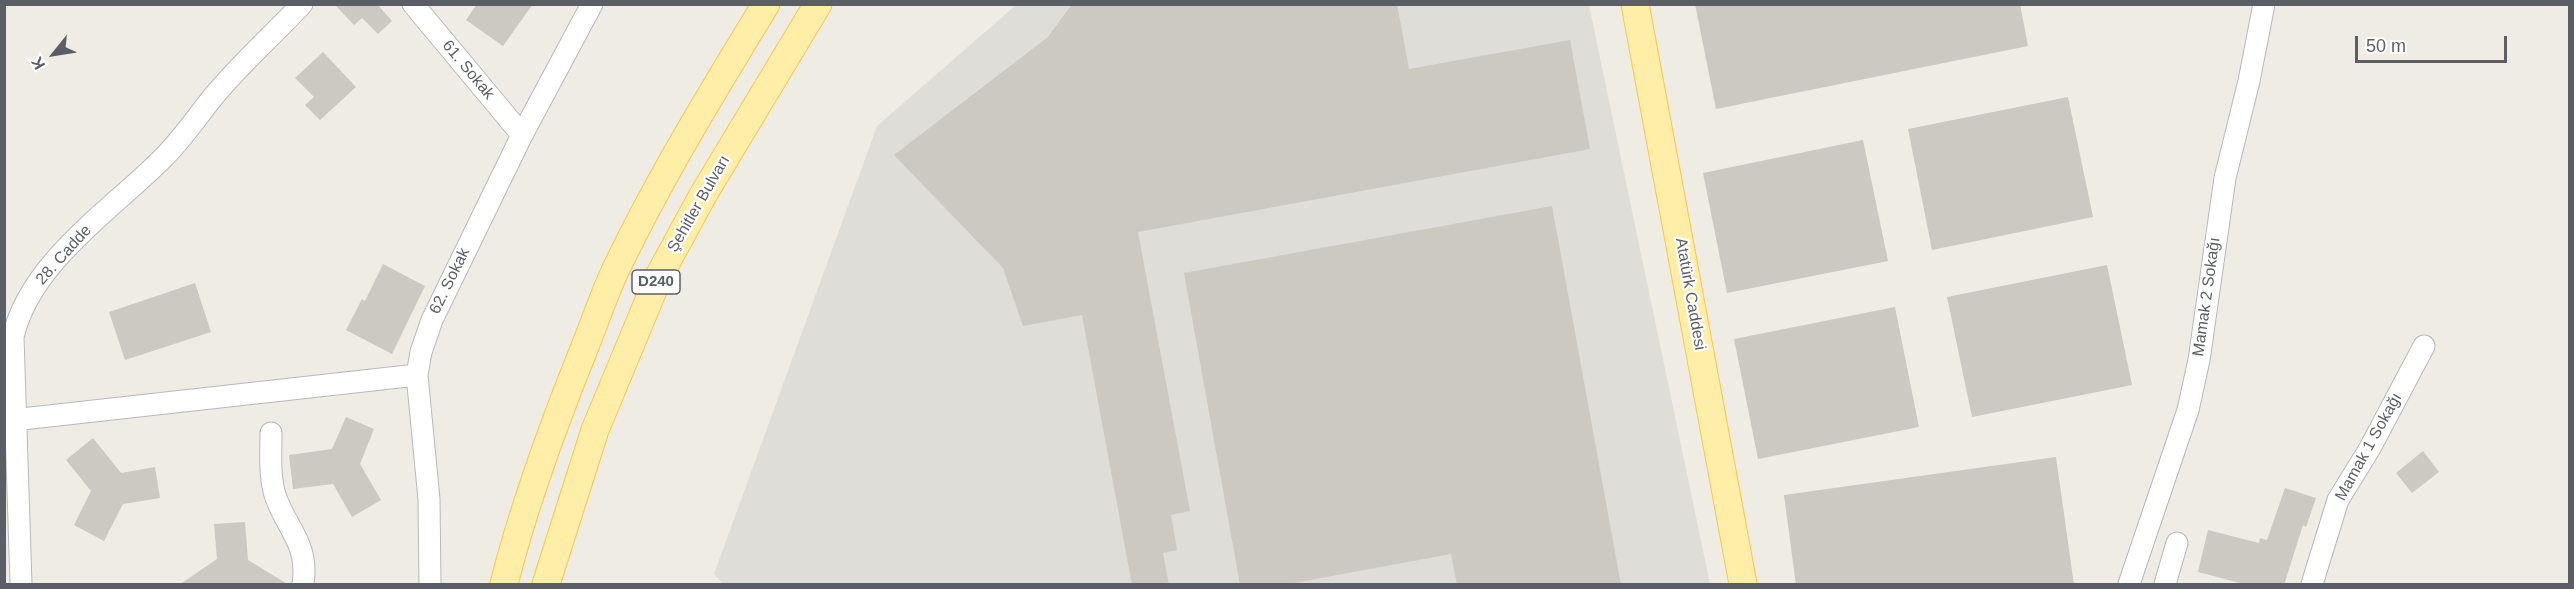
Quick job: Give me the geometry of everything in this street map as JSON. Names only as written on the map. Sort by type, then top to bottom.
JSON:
[{"type":"main road","name":"D240","points":[[504,585],[525,509],[560,409],[615,271],[657,188],[766,4]]},
{"type":"main road","name":"Şehitler Bulvarı","points":[[546,585],[595,430],[659,276],[703,195],[818,4]]},
{"type":"main road","name":"Atatürk Caddesi","points":[[1635,4],[1743,585]]},
{"type":"street","name":"28. Cadde","points":[[21,585],[10,421],[9,334],[26,300],[48,269],[97,219],[164,158],[213,97],[302,4]]},
{"type":"street","name":"61. Sokak","points":[[413,4],[522,135]]},
{"type":"street","name":"62. Sokak","points":[[430,585],[429,499],[417,375],[421,352],[432,320],[522,135],[592,4]]},
{"type":"street","name":"Mamak 2 Sokağı","points":[[2129,585],[2188,410],[2199,360],[2224,178],[2249,81],[2264,4]]},
{"type":"street","name":"Mamak 1 Sokağı","points":[[2312,585],[2338,500],[2370,448],[2424,346]]},
{"type":"street","points":[[10,421],[417,375]]},
{"type":"street","points":[[271,433],[276,497],[295,533],[304,558],[303,585]]},
{"type":"street","points":[[2165,585],[2177,543]]},
{"type":"shaded area","points":[[1016,5],[1589,5],[1710,584],[723,584],[714,574],[877,126]]},
{"type":"building","points":[[334,4],[377,4],[392,21],[378,34],[362,18],[354,25]]},
{"type":"building","points":[[477,4],[533,4],[503,46],[466,20]]},
{"type":"building","points":[[1072,4],[1397,4],[1409,69],[1570,40],[1590,149],[1138,232],[1190,511],[1171,515],[1177,550],[1163,553],[1169,585],[1132,585],[1082,315],[1023,326],[1003,268],[894,155],[1048,37]]},
{"type":"building","points":[[1695,4],[2020,4],[2028,46],[1716,109]]},
{"type":"building","points":[[323,52],[356,87],[320,120],[305,105],[314,97],[295,78]]},
{"type":"building","points":[[2068,97],[2093,217],[1932,250],[1908,129]]},
{"type":"building","points":[[1863,140],[1888,261],[1727,293],[1703,173]]},
{"type":"building","points":[[1552,206],[1621,585],[1457,585],[1451,554],[1283,585],[1240,585],[1184,273]]},
{"type":"building","points":[[383,264],[425,286],[392,354],[346,330],[362,299],[365,301]]},
{"type":"building","points":[[2107,265],[2132,385],[1972,417],[1947,297]]},
{"type":"building","points":[[195,283],[211,332],[125,360],[109,312]]},
{"type":"building","points":[[1895,307],[1919,427],[1758,459],[1734,339]]},
{"type":"building","points":[[346,417],[374,429],[360,464],[381,500],[352,517],[333,484],[293,489],[289,455],[332,449]]},
{"type":"building","points":[[93,438],[121,473],[155,467],[160,498],[123,504],[104,541],[74,525],[91,491],[66,460]]},
{"type":"building","points":[[2423,451],[2439,472],[2412,493],[2396,473]]},
{"type":"building","points":[[2056,457],[2074,585],[1796,585],[1784,495]]},
{"type":"building","points":[[2285,488],[2316,498],[2306,527],[2303,525],[2284,585],[2248,585],[2198,572],[2208,530],[2259,543],[2260,538],[2267,540]]},
{"type":"building","points":[[245,522],[248,560],[289,585],[179,585],[217,559],[214,524]]}]
